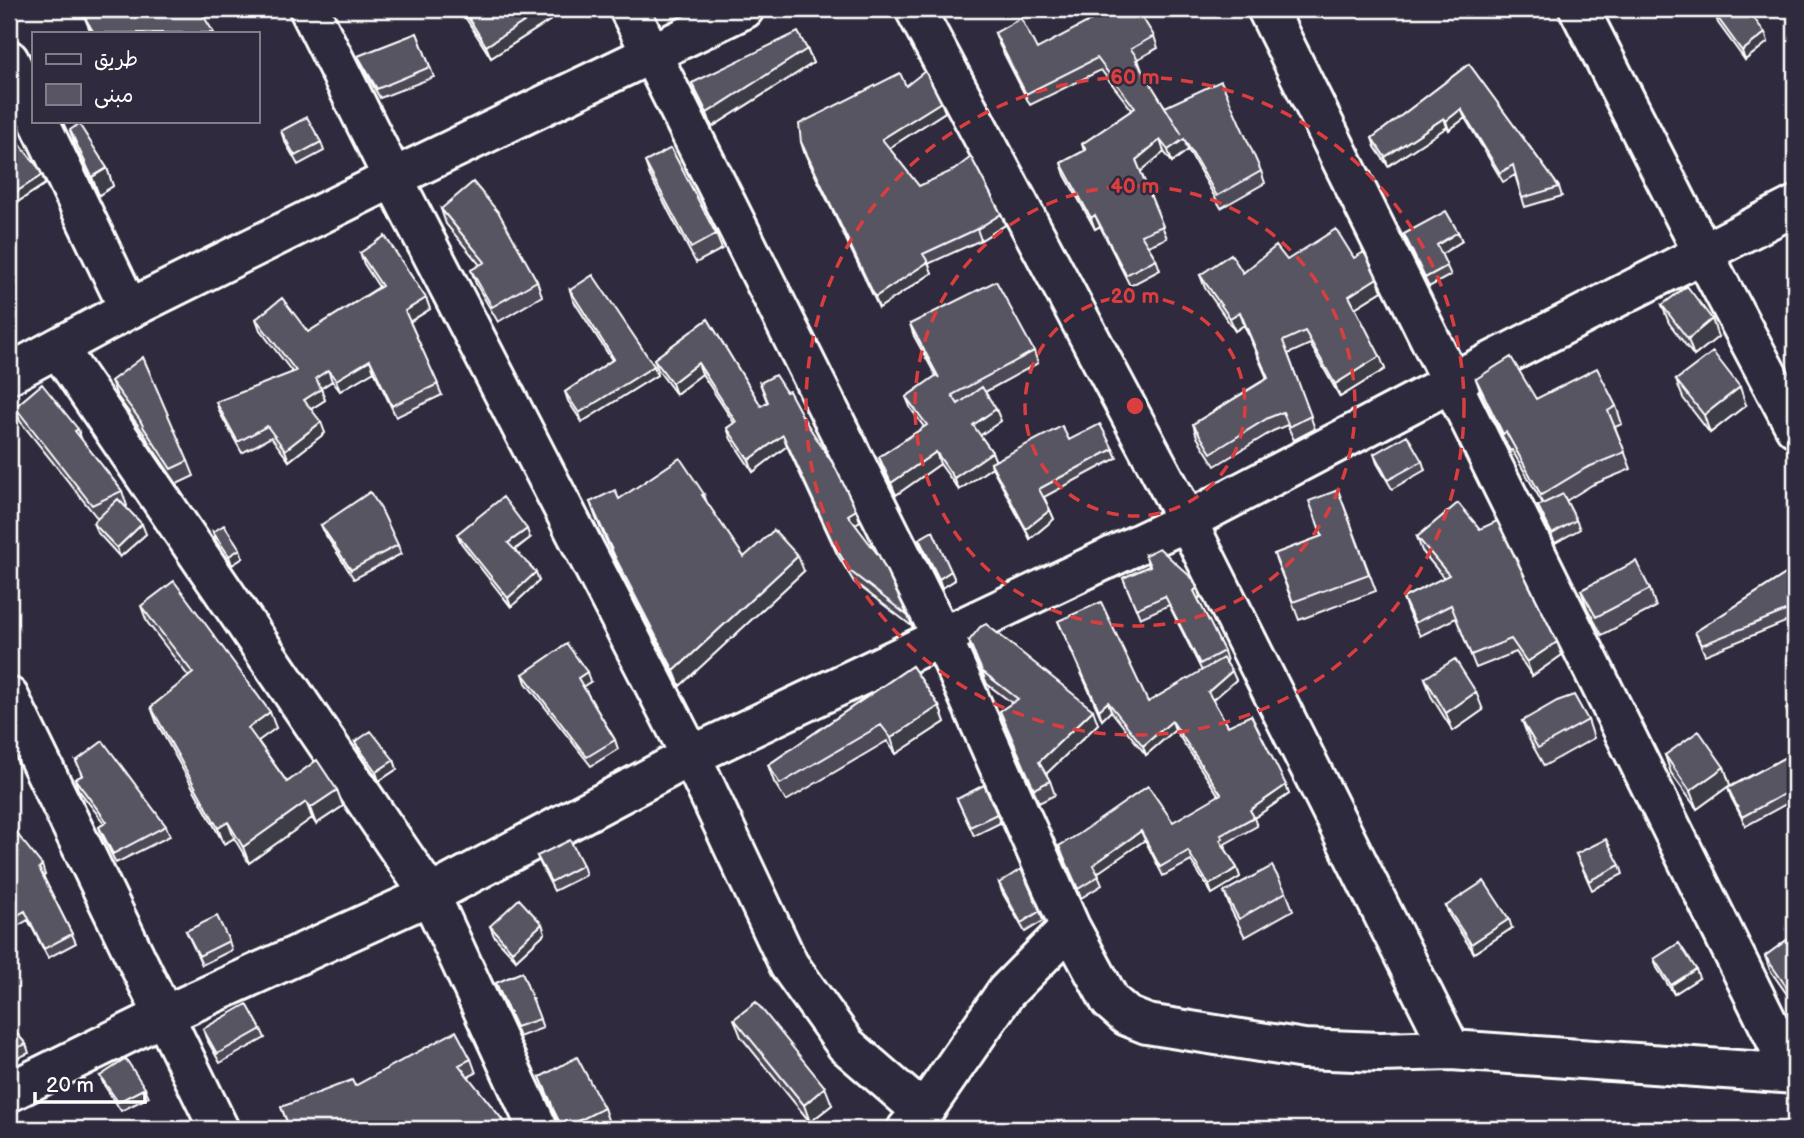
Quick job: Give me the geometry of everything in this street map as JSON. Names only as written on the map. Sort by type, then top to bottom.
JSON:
[{"type":"street","points":[[309,9],[393,178],[691,756],[789,965],[846,1045],[915,1121],[1006,992],[1070,928]]},
{"type":"street","points":[[629,9],[942,637],[1070,928],[1110,1002],[1127,1016],[1147,1024],[1304,1049],[1380,1052],[1451,1050],[1794,1074]]},
{"type":"street","points":[[9,374],[129,309],[744,9]]},
{"type":"street","points":[[915,9],[1187,522],[1451,1050]]},
{"type":"street","points":[[1266,9],[1794,1074]]},
{"type":"street","points":[[1579,9],[1703,253],[1795,426]]},
{"type":"street","points":[[9,60],[32,108]]},
{"type":"street","points":[[39,122],[129,309]]},
{"type":"street","points":[[9,1091],[163,1016],[430,895],[691,756],[1187,522],[1795,206]]},
{"type":"street","points":[[58,348],[430,895],[538,1129]]},
{"type":"street","points":[[9,697],[219,1129]]},
{"type":"building","points":[[95,9],[199,9],[213,32],[93,32],[84,16]]},
{"type":"building","points":[[463,9],[544,9],[486,46]]},
{"type":"building","points":[[1112,9],[1137,9],[1154,36],[1131,49],[1138,59],[1136,60],[1182,135],[1165,107],[1221,81],[1261,171],[1217,196],[1184,139],[1168,150],[1160,140],[1136,160],[1163,226],[1141,235],[1156,259],[1126,275],[1095,215],[1091,218],[1061,163],[1086,150],[1082,144],[1135,108],[1097,58],[1026,94],[995,33],[1021,18],[1037,49]]},
{"type":"building","points":[[1722,9],[1747,9],[1765,33],[1742,51],[1715,14]]},
{"type":"building","points":[[798,32],[807,49],[707,113],[692,83]]},
{"type":"building","points":[[417,33],[430,67],[377,89],[358,56]]},
{"type":"building","points":[[1469,64],[1559,187],[1522,198],[1513,165],[1500,173],[1461,109],[1446,121],[1444,118],[1385,157],[1372,138]]},
{"type":"building","points":[[925,71],[941,102],[882,139],[919,186],[954,170],[971,157],[1001,214],[977,229],[923,254],[928,262],[875,297],[801,142],[799,124],[900,73],[906,86]]},
{"type":"building","points":[[307,117],[321,142],[295,156],[281,131]]},
{"type":"building","points":[[79,124],[107,168],[92,177],[70,130]]},
{"type":"building","points":[[9,131],[42,175],[13,194],[9,188]]},
{"type":"building","points":[[671,148],[716,234],[691,248],[645,162]]},
{"type":"building","points":[[473,182],[499,213],[537,281],[492,307],[471,270],[485,262],[441,209]]},
{"type":"building","points":[[1446,211],[1458,232],[1437,245],[1447,266],[1425,278],[1404,234]]},
{"type":"building","points":[[1336,229],[1354,258],[1364,252],[1377,278],[1349,296],[1380,356],[1335,384],[1305,331],[1283,341],[1311,416],[1289,427],[1283,412],[1268,418],[1211,453],[1193,424],[1268,378],[1240,312],[1230,318],[1200,275],[1231,254],[1243,273],[1276,246],[1287,260]]},
{"type":"building","points":[[385,236],[426,298],[405,311],[438,384],[392,406],[370,360],[336,380],[328,370],[316,378],[321,389],[304,400],[321,422],[285,450],[267,426],[238,442],[216,402],[296,371],[256,319],[282,298],[308,332],[382,286],[360,253]]},
{"type":"building","points":[[593,275],[654,366],[579,413],[565,392],[614,359],[570,290]]},
{"type":"building","points":[[996,281],[1034,351],[952,395],[958,404],[982,387],[996,409],[973,425],[992,452],[954,478],[936,452],[891,483],[879,457],[927,425],[906,397],[937,375],[939,378],[910,324]]},
{"type":"building","points":[[1687,286],[1712,319],[1688,339],[1662,305]]},
{"type":"building","points":[[708,319],[761,406],[768,402],[760,383],[775,375],[786,392],[789,391],[835,467],[856,510],[848,515],[879,556],[908,616],[850,571],[833,543],[783,435],[749,460],[727,428],[736,422],[698,363],[672,383],[654,359]]},
{"type":"building","points":[[1713,352],[1740,387],[1704,415],[1676,380]]},
{"type":"building","points":[[143,357],[188,461],[171,469],[111,381]]},
{"type":"building","points":[[1511,357],[1536,399],[1597,368],[1616,406],[1608,411],[1625,452],[1586,468],[1541,495],[1506,432],[1503,434],[1476,379]]},
{"type":"building","points":[[42,384],[122,491],[92,505],[15,407]]},
{"type":"building","points":[[1100,424],[1113,449],[1039,489],[1050,510],[1026,529],[991,463],[1062,426],[1069,440]]},
{"type":"building","points":[[1407,435],[1422,461],[1388,480],[1374,454]]},
{"type":"building","points":[[680,458],[744,557],[774,530],[798,556],[674,671],[590,502],[615,490],[619,499]]},
{"type":"building","points":[[1338,490],[1369,574],[1293,602],[1274,554],[1322,536],[1309,501]]},
{"type":"building","points":[[370,492],[398,545],[351,570],[321,525]]},
{"type":"building","points":[[1563,494],[1576,520],[1552,534],[1538,506]]},
{"type":"building","points":[[503,497],[527,529],[508,543],[536,572],[508,598],[457,534]]},
{"type":"building","points":[[118,499],[142,524],[117,548],[93,523]]},
{"type":"building","points":[[1458,503],[1480,529],[1497,521],[1557,642],[1527,662],[1511,639],[1471,655],[1451,605],[1415,623],[1403,598],[1449,575],[1417,537]]},
{"type":"building","points":[[224,525],[240,549],[229,556],[213,532]]},
{"type":"building","points":[[933,531],[951,571],[939,579],[919,539]]},
{"type":"building","points":[[1159,548],[1193,579],[1197,588],[1194,591],[1224,651],[1200,664],[1165,596],[1136,609],[1123,578],[1150,566],[1145,555]]},
{"type":"building","points":[[1636,561],[1650,589],[1596,617],[1581,590]]},
{"type":"building","points":[[1795,568],[1795,607],[1702,645],[1695,632]]},
{"type":"building","points":[[174,581],[270,712],[248,728],[287,782],[317,760],[337,790],[310,808],[306,802],[243,847],[228,822],[218,828],[151,707],[193,673],[141,606]]},
{"type":"building","points":[[1101,602],[1148,702],[1223,658],[1232,671],[1208,692],[1228,726],[1251,715],[1286,785],[1250,810],[1254,817],[1221,835],[1223,838],[1220,840],[1237,868],[1209,885],[1188,851],[1160,867],[1141,831],[1093,865],[1099,876],[1078,889],[1059,846],[1148,786],[1173,822],[1221,794],[1172,721],[1143,746],[1108,702],[1099,710],[1058,621]]},
{"type":"building","points":[[986,624],[1093,710],[1039,762],[1050,781],[1034,789],[1000,711],[1018,699],[982,671],[969,641],[980,627]]},
{"type":"building","points":[[567,644],[587,672],[578,678],[615,740],[587,757],[523,674]]},
{"type":"building","points":[[1455,659],[1476,692],[1446,713],[1425,678]]},
{"type":"building","points":[[912,666],[939,706],[891,738],[881,725],[780,784],[768,765]]},
{"type":"building","points":[[1574,695],[1588,720],[1538,748],[1522,721],[1557,701]]},
{"type":"building","points":[[1795,705],[1795,730],[1786,709]]},
{"type":"building","points":[[371,731],[394,760],[376,772],[355,742]]},
{"type":"building","points":[[1699,731],[1724,767],[1690,791],[1665,755]]},
{"type":"building","points":[[103,741],[166,826],[113,854],[99,827],[107,822],[75,779],[83,775],[76,761]]},
{"type":"building","points":[[1795,752],[1795,788],[1742,817],[1728,788]]},
{"type":"building","points":[[984,785],[997,814],[970,827],[957,799]]},
{"type":"building","points":[[10,818],[18,835],[42,865],[39,868],[72,934],[44,949],[25,911],[9,920]]},
{"type":"building","points":[[1606,839],[1620,865],[1589,881],[1576,854]]},
{"type":"building","points":[[570,840],[583,865],[551,882],[537,856]]},
{"type":"building","points":[[1272,866],[1286,892],[1239,919],[1224,892]]},
{"type":"building","points":[[1021,869],[1040,911],[1021,923],[999,883]]},
{"type":"building","points":[[1484,881],[1509,919],[1471,944],[1446,906]]},
{"type":"building","points":[[519,899],[542,924],[512,951],[490,926]]},
{"type":"building","points":[[217,916],[229,941],[199,956],[186,931]]},
{"type":"building","points":[[1795,934],[1795,980],[1786,986],[1765,956]]},
{"type":"building","points":[[1679,943],[1696,969],[1671,985],[1654,959]]},
{"type":"building","points":[[522,972],[540,1019],[516,1027],[496,983]]},
{"type":"building","points":[[756,1002],[825,1087],[804,1105],[734,1019]]},
{"type":"building","points":[[247,1004],[261,1029],[217,1054],[203,1029]]},
{"type":"building","points":[[9,1025],[26,1044],[9,1051]]},
{"type":"building","points":[[456,1031],[471,1059],[459,1065],[505,1123],[497,1129],[290,1129],[281,1107],[352,1080],[355,1086]]},
{"type":"building","points":[[577,1057],[604,1108],[563,1129],[540,1077]]},
{"type":"building","points":[[126,1059],[145,1088],[118,1102],[100,1076]]}]
